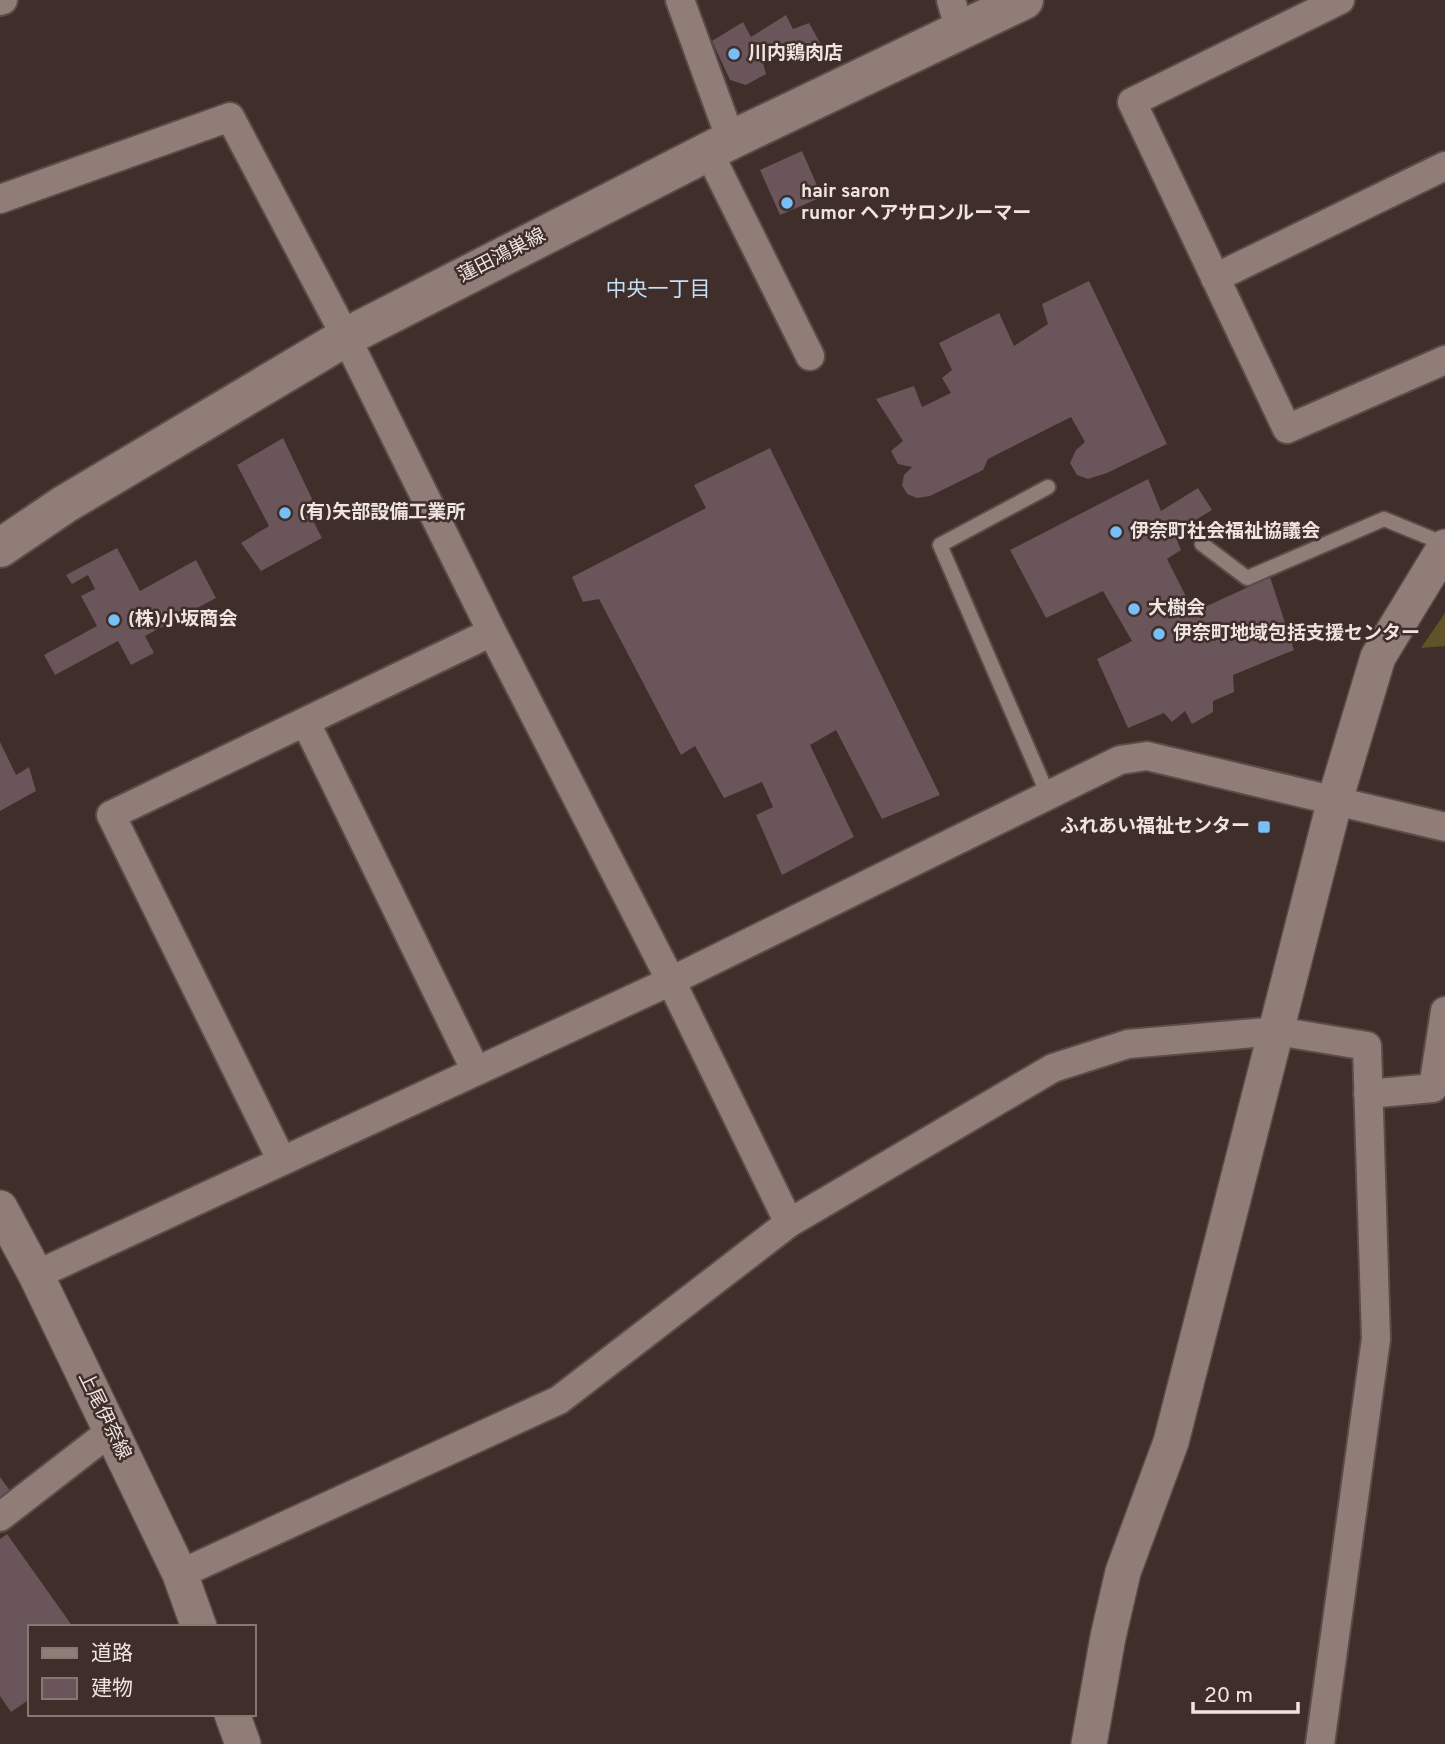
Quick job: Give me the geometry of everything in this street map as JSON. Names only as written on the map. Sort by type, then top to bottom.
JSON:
[{"type":"main road","name":"蓮田鴻巣線","points":[[0,548],[65,504],[346,337],[720,145],[955,16],[1024,0]]},
{"type":"street","points":[[680,0],[720,145],[810,356]]},
{"type":"street","points":[[1340,0],[1132,102],[1287,429],[1445,360]]},
{"type":"street","points":[[0,199],[230,117],[346,337],[492,632],[671,981],[789,1223]]},
{"type":"street","points":[[1215,278],[1445,166]]},
{"type":"street","points":[[1089,1744],[1108,1637],[1123,1572],[1171,1442],[1335,800],[1378,657],[1445,546]]},
{"type":"street","points":[[282,1161],[111,816],[492,632]]},
{"type":"street","points":[[306,723],[476,1071]]},
{"type":"street","points":[[36,1275],[671,981],[1120,760],[1147,755],[1445,827]]},
{"type":"street","points":[[1368,1094],[1433,1088],[1445,1011]]},
{"type":"street","points":[[180,1574],[559,1400],[789,1223],[1053,1068],[1128,1044],[1277,1031],[1367,1046],[1376,1339],[1320,1744]]},
{"type":"street","name":"上尾伊奈線","points":[[0,1208],[36,1275],[180,1574],[198,1625]]},
{"type":"street","points":[[0,1517],[111,1431]]},
{"type":"street","points":[[233,1716],[243,1744]]},
{"type":"lane","points":[[1048,487],[940,545],[1048,795]]},
{"type":"lane","points":[[1202,544],[1247,578],[1384,519],[1445,546]]},
{"type":"shaded area","points":[[1445,613],[1445,646],[1421,648]]},
{"type":"building","points":[[786,15],[793,29],[809,23],[823,48],[787,63],[779,50],[763,63],[766,74],[746,85],[730,80],[712,41],[743,22],[751,37]]},
{"type":"building","points":[[802,151],[822,197],[780,215],[760,170]]},
{"type":"building","points":[[1089,281],[1167,444],[1107,473],[1088,479],[1077,475],[1070,463],[1076,450],[1085,442],[1071,417],[988,459],[983,470],[930,496],[917,498],[907,494],[902,485],[904,475],[912,467],[898,464],[891,451],[903,441],[876,399],[914,386],[922,407],[951,393],[942,378],[952,370],[939,343],[999,313],[1014,346],[1048,324],[1042,304]]},
{"type":"building","points":[[283,438],[314,503],[307,509],[322,538],[261,571],[241,543],[269,526],[237,465]]},
{"type":"building","points":[[770,448],[940,795],[882,819],[836,730],[810,745],[854,837],[782,875],[756,815],[773,807],[762,782],[724,798],[695,746],[681,755],[599,599],[583,602],[572,577],[706,508],[694,485]]},
{"type":"building","points":[[1148,479],[1161,511],[1198,488],[1212,510],[1174,533],[1181,550],[1167,559],[1194,612],[1270,577],[1294,650],[1233,675],[1234,692],[1213,701],[1213,712],[1192,724],[1185,711],[1172,722],[1164,713],[1128,728],[1097,659],[1132,641],[1103,591],[1046,618],[1010,550]]},
{"type":"building","points":[[117,548],[140,591],[196,560],[216,598],[145,636],[154,653],[131,665],[118,641],[55,675],[44,655],[97,626],[81,596],[95,589],[88,575],[72,584],[66,575]]},
{"type":"building","points":[[0,742],[16,775],[29,767],[36,791],[0,811]]},
{"type":"building","points":[[0,1477],[11,1492],[0,1500]]},
{"type":"building","points":[[7,1534],[72,1625],[28,1625],[28,1700],[11,1712],[0,1696],[0,1539]]},
{"type":"place","name":"川内鶏肉店","points":[[734,54]]},
{"type":"place","name":"hair saron rumor ヘアサロンルーマー","points":[[787,203]]},
{"type":"place","name":"(有)矢部設備工業所","points":[[285,513]]},
{"type":"place","name":"伊奈町社会福祉協議会","points":[[1116,532]]},
{"type":"place","name":"大樹会","points":[[1134,609]]},
{"type":"place","name":"(株)小坂商会","points":[[114,620]]},
{"type":"place","name":"伊奈町地域包括支援センター","points":[[1159,634]]},
{"type":"place","name":"ふれあい福祉センター","points":[[1264,827]]},
{"type":"district","name":"中央一丁目","points":[[658,290]]}]
